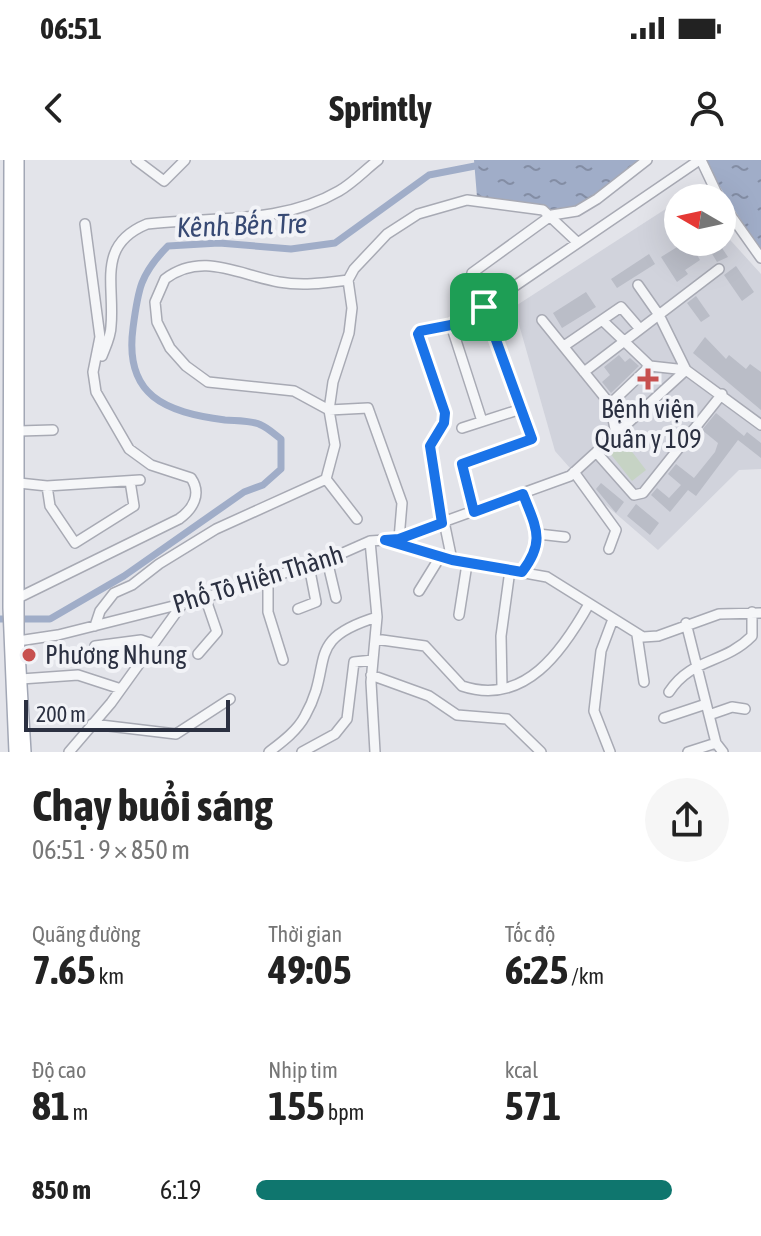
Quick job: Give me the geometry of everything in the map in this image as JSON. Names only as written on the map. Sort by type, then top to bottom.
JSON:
[{"type":"main road","points":[[10,160],[5,221],[5,290],[10,347]]},
{"type":"main road","points":[[15,605],[4,573],[18,160]]},
{"type":"main road","points":[[10,431],[19,483],[11,640],[15,752]]},
{"type":"main road","points":[[11,640],[21,679],[25,752]]},
{"type":"street","points":[[136,160],[164,181],[185,160]]},
{"type":"street","points":[[93,372],[111,329],[110,265],[118,246],[134,230],[147,224],[264,216],[308,207],[342,190],[378,160]]},
{"type":"street","points":[[326,479],[335,445],[329,410],[333,382],[349,333],[352,308],[348,280],[354,269],[387,234],[418,214],[467,200],[512,204],[552,215],[577,211],[647,160]]},
{"type":"street","points":[[452,560],[442,523],[430,446],[444,423],[445,413],[418,334],[420,331],[451,325],[484,307],[576,241],[698,162],[711,184]]},
{"type":"street","points":[[552,215],[576,241]]},
{"type":"street","points":[[474,512],[462,464],[532,439],[472,275],[474,270],[552,215]]},
{"type":"street","points":[[736,223],[761,258]]},
{"type":"street","points":[[15,605],[179,519],[193,503],[196,489],[191,478],[151,465],[129,449],[96,392],[93,372],[100,337],[85,224]]},
{"type":"street","points":[[348,280],[308,285],[276,281],[233,268],[190,266],[165,279],[155,302],[157,322],[170,348],[186,366],[208,382],[294,391],[329,410],[368,408],[402,503],[399,539]]},
{"type":"street","points":[[584,372],[719,269]]},
{"type":"street","points":[[638,285],[659,315],[686,370]]},
{"type":"street","points":[[564,346],[621,307],[640,329]]},
{"type":"street","points":[[542,320],[610,404],[616,434]]},
{"type":"street","points":[[602,320],[650,366],[686,370],[761,425]]},
{"type":"street","points":[[451,325],[482,421]]},
{"type":"street","points":[[610,404],[650,366]]},
{"type":"street","points":[[385,540],[399,539],[574,472],[686,370]]},
{"type":"street","points":[[596,452],[634,495],[643,493],[722,394]]},
{"type":"street","points":[[462,428],[521,409]]},
{"type":"street","points":[[10,431],[53,430]]},
{"type":"street","points":[[574,472],[616,530],[609,549]]},
{"type":"street","points":[[326,479],[357,519]]},
{"type":"street","points":[[95,626],[105,602],[114,593],[132,585],[159,564],[216,529],[326,479]]},
{"type":"street","points":[[19,483],[47,486],[135,480],[134,506],[75,543],[50,506],[47,486]]},
{"type":"street","points":[[522,572],[537,551],[538,534],[523,494]]},
{"type":"street","points":[[538,534],[565,537]]},
{"type":"street","name":"Phố Tô Hiến Thành","points":[[11,640],[95,626],[183,603],[309,566],[370,541],[385,540],[467,564],[547,577],[637,635]]},
{"type":"street","points":[[370,541],[377,617],[371,675],[379,750]]},
{"type":"street","points":[[419,591],[440,557]]},
{"type":"street","points":[[327,560],[336,598]]},
{"type":"street","points":[[459,615],[467,564]]},
{"type":"street","points":[[298,609],[316,602],[309,566]]},
{"type":"street","points":[[502,686],[501,636],[510,570]]},
{"type":"street","points":[[268,578],[268,612],[283,660]]},
{"type":"street","points":[[198,654],[217,632],[205,597]]},
{"type":"street","points":[[69,752],[121,689],[183,603]]},
{"type":"street","points":[[375,639],[425,646],[462,686],[472,689],[502,686],[519,682],[558,656],[589,604]]},
{"type":"street","points":[[644,682],[637,635],[658,636],[686,623],[719,614],[756,612],[752,636],[735,653],[696,666],[680,675],[669,692]]},
{"type":"street","points":[[269,752],[305,717],[324,651],[333,636],[352,625],[377,617]]},
{"type":"street","points":[[610,752],[594,711],[601,651],[613,619]]},
{"type":"street","points":[[686,623],[716,743],[723,752]]},
{"type":"street","points":[[95,646],[141,640],[153,644]]},
{"type":"street","points":[[302,752],[343,726],[348,714],[354,662],[373,660]]},
{"type":"street","points":[[21,679],[78,675],[121,689]]},
{"type":"street","points":[[371,675],[429,696],[457,715],[507,719],[541,752]]},
{"type":"street","points":[[92,724],[176,734],[230,699]]},
{"type":"street","points":[[664,718],[706,704]]},
{"type":"street","points":[[709,715],[732,707],[745,709]]},
{"type":"street","points":[[688,752],[716,743]]},
{"type":"shaded area","name":"Bệnh viện Quân y 109","points":[[664,210],[664,256],[736,256],[736,246],[761,274],[761,469],[739,470],[658,550],[592,493],[555,451],[514,307]]},
{"type":"green space","points":[[623,440],[646,470],[632,481],[609,452]]},
{"type":"water","points":[[474,160],[641,160],[577,207],[557,210],[477,197]]},
{"type":"water","points":[[703,160],[761,160],[761,252],[736,212],[736,184],[718,184]]},
{"type":"building","points":[[649,254],[655,264],[617,288],[611,279]]},
{"type":"building","points":[[698,256],[700,260],[685,270],[688,274],[677,282],[661,257]]},
{"type":"building","points":[[713,256],[728,257],[717,262]]},
{"type":"building","points":[[736,266],[754,292],[742,301],[724,275]]},
{"type":"building","points":[[586,292],[596,307],[562,328],[553,313]]},
{"type":"building","points":[[696,296],[710,316],[701,322],[687,303]]},
{"type":"building","points":[[705,337],[726,359],[729,355],[746,369],[750,364],[761,372],[761,410],[693,353]]},
{"type":"building","points":[[619,355],[625,362],[630,358],[639,366],[611,393],[602,382],[610,375],[604,367]]},
{"type":"building","points":[[716,413],[744,436],[747,432],[761,443],[761,458],[738,440],[696,496],[688,490],[670,512],[651,495],[657,488],[669,498],[681,485],[668,474],[676,464],[694,478],[715,452],[718,443],[702,430]]},
{"type":"building","points":[[601,483],[624,502],[616,513],[596,489]]},
{"type":"building","points":[[636,504],[659,523],[650,535],[627,516]]},
{"type":"waterway","name":"Kênh Bến Tre","points":[[0,619],[50,619],[124,576],[244,492],[263,485],[281,469],[281,439],[266,428],[253,422],[184,412],[167,405],[142,385],[135,370],[132,351],[137,303],[146,274],[168,246],[219,243],[291,249],[335,243],[429,175],[475,166]]},
{"type":"place","name":"Bệnh viện Quân y 109","points":[[648,379]]},
{"type":"place","name":"Phương Nhung","points":[[29,655]]},
{"type":"route","points":[[484,307],[532,439],[462,464],[474,512],[523,494],[538,534],[538,546],[522,572],[452,560],[385,540],[399,539],[442,523],[430,446],[444,423],[445,413],[418,334],[451,325],[484,307]]}]
